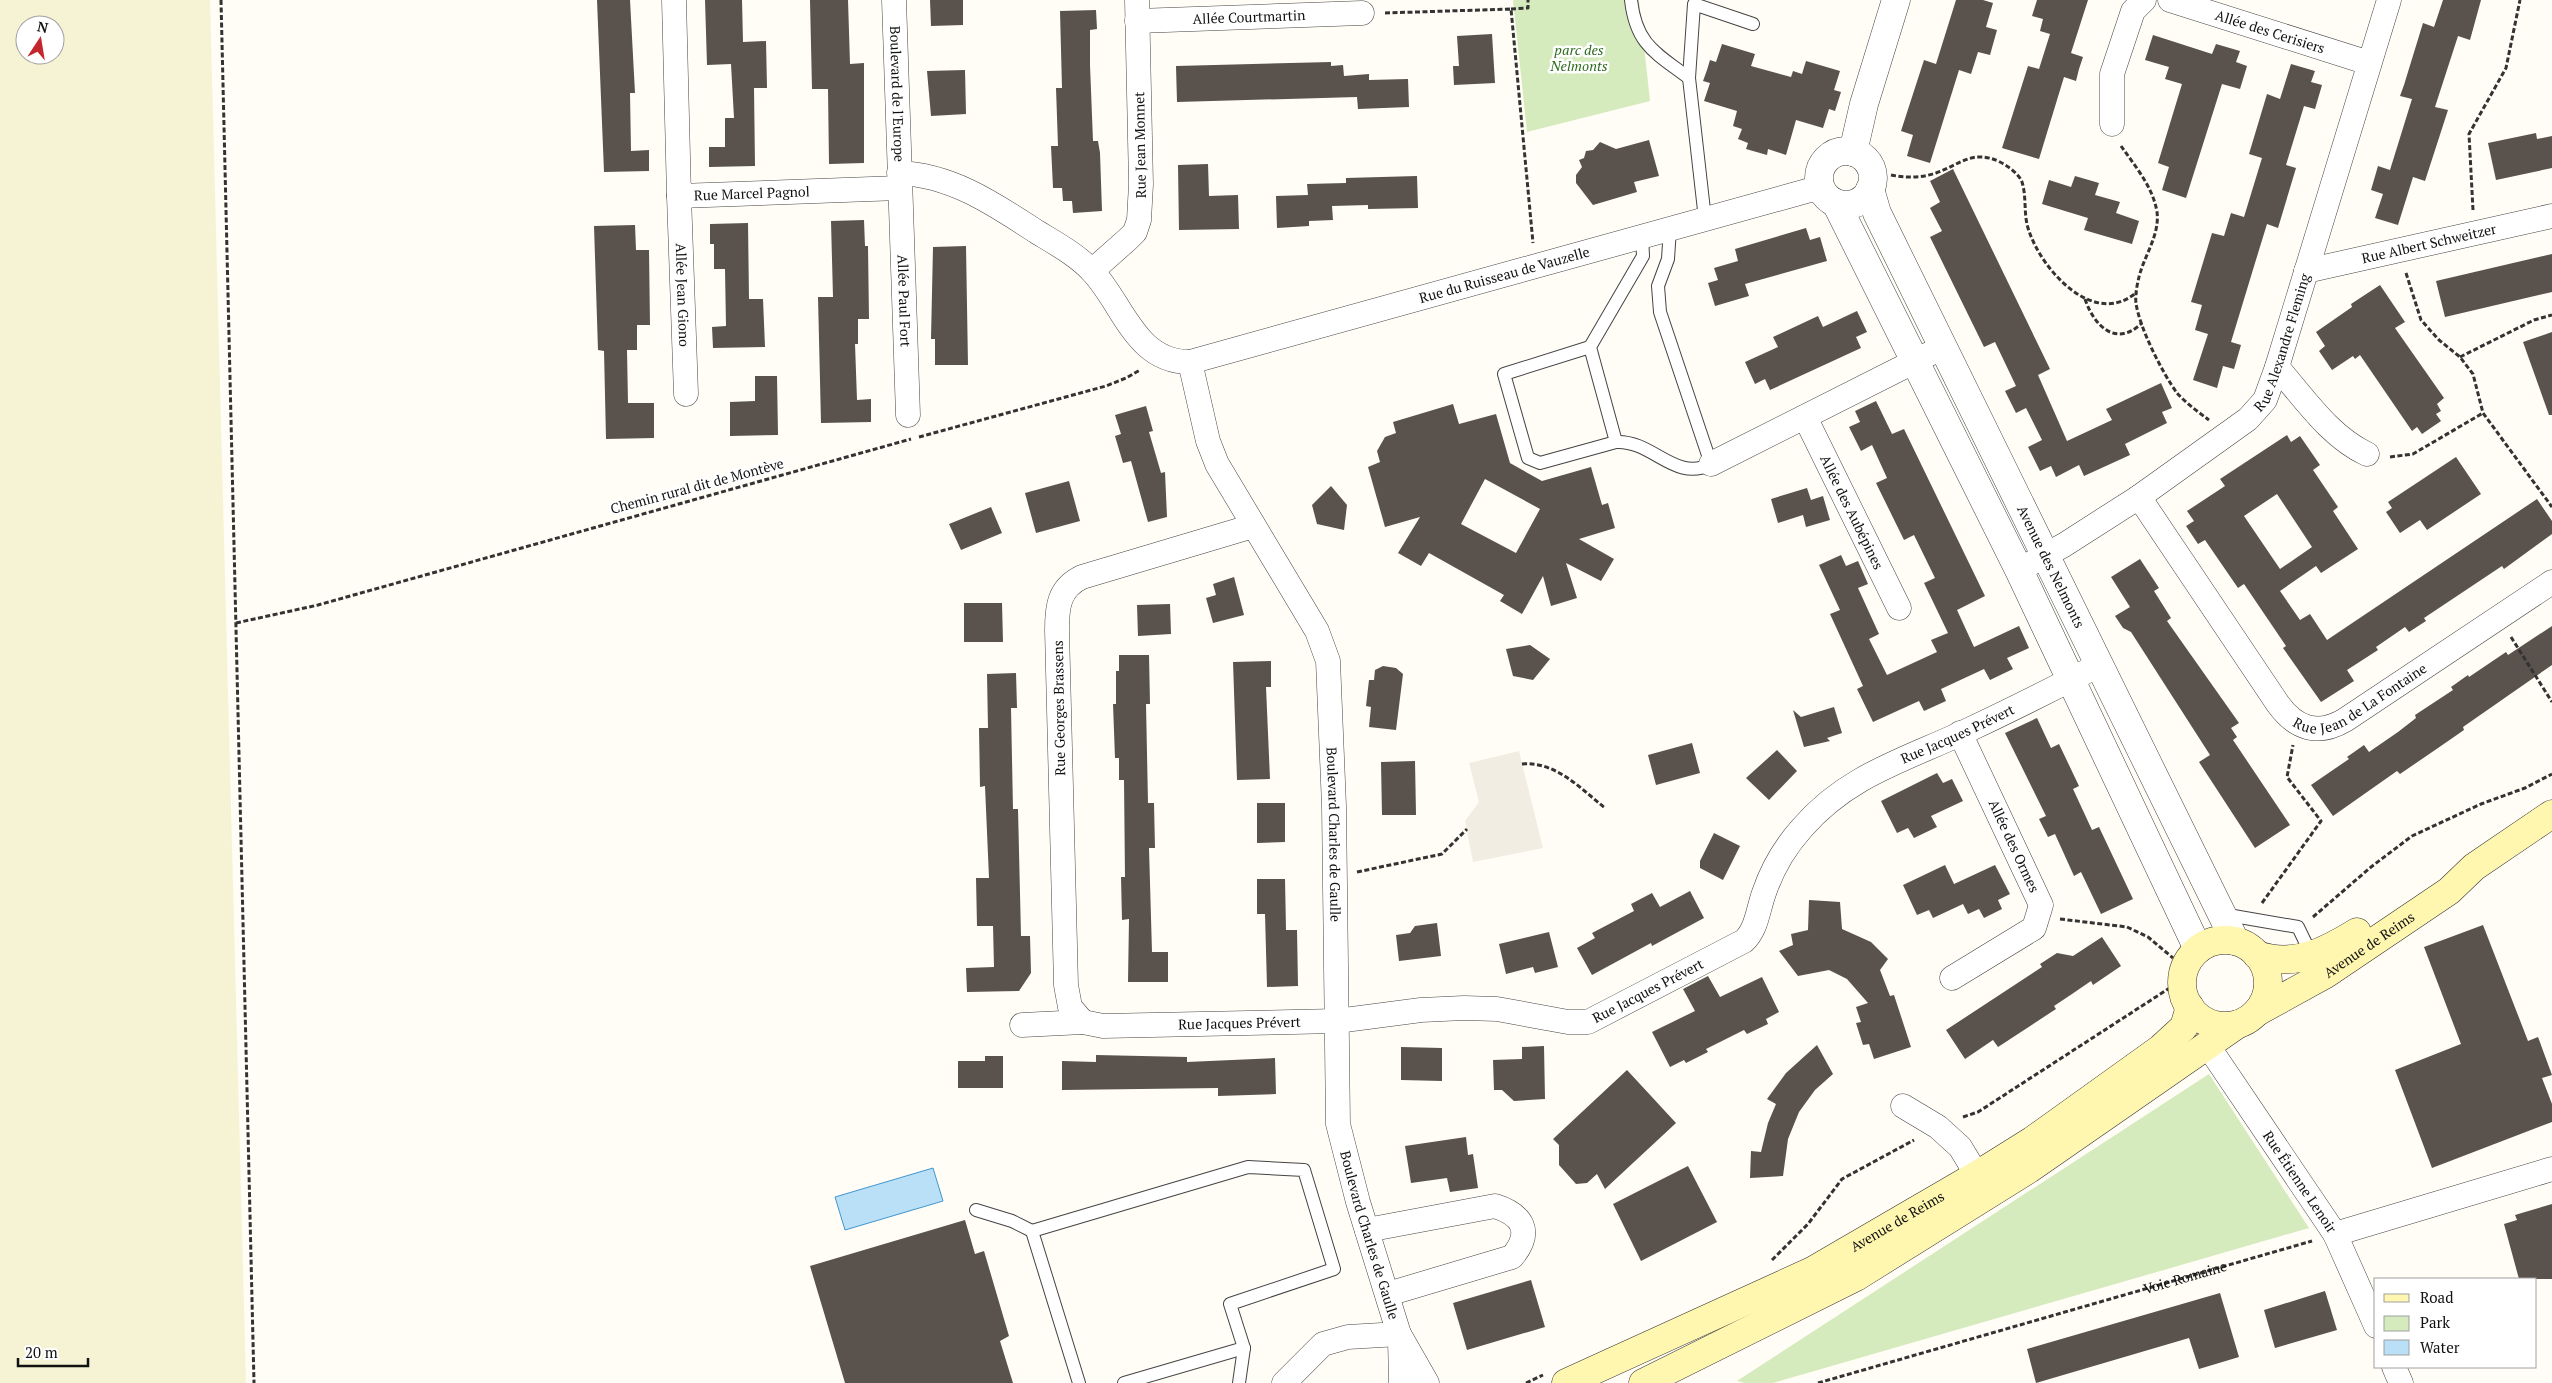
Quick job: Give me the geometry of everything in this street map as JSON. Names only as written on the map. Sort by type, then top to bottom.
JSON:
[{"type":"main road","name":"Avenue de Reims","points":[[1557,1378],[1812,1272],[1982,1184],[2037,1163],[2248,1018],[2326,974],[2449,891],[2474,867],[2552,814]]},
{"type":"main road","name":"Avenue de Reims","points":[[2188,966],[2210,943],[2222,940],[2246,948],[2269,959],[2287,960],[2312,956],[2327,950],[2446,876],[2474,867]]},
{"type":"main road","points":[[2246,948],[2268,977],[2266,995],[2248,1018]]},
{"type":"main road","points":[[2188,966],[2184,994],[2190,1007]]},
{"type":"main road","name":"Avenue de Reims","points":[[2190,1007],[2199,1017],[2211,1024],[2224,1026],[2248,1018]]},
{"type":"main road","name":"Avenue de Reims","points":[[1643,1383],[1856,1277],[1982,1184],[2033,1140],[2160,1049],[2184,1027],[2190,1007]]},
{"type":"street","name":"Rue Marcel Pagnol","points":[[674,0],[679,196],[899,180]]},
{"type":"street","name":"Boulevard de l'Europe","points":[[894,0],[899,180]]},
{"type":"street","name":"Avenue des Nelmonts","points":[[1896,0],[1864,104],[1865,170],[1876,213],[2222,914],[2246,948]]},
{"type":"street","points":[[2112,124],[2112,74],[2132,11],[2144,0]]},
{"type":"street","name":"Allée des Cerisiers","points":[[2170,0],[2369,63]]},
{"type":"street","name":"Rue Alexandre Fleming","points":[[2019,570],[2046,556],[2139,497],[2258,410],[2271,387],[2389,0]]},
{"type":"street","name":"Allée Courtmartin","points":[[1137,10],[1362,13]]},
{"type":"street","name":"Rue Jean Monnet","points":[[1092,271],[1135,232],[1139,220],[1141,184],[1137,10]]},
{"type":"street","points":[[1828,195],[1852,204],[1859,201],[1865,170],[1845,151],[1829,157],[1820,170],[1828,195],[1916,361],[2072,679],[2188,966]]},
{"type":"street","points":[[899,180],[925,176],[963,188],[1066,250],[1092,271],[1142,341],[1158,355],[1169,360],[1190,362]]},
{"type":"street","name":"Allée Paul Fort","points":[[899,180],[908,415]]},
{"type":"street","name":"Rue du Ruisseau de Vauzelle","points":[[1190,362],[1670,228],[1705,219],[1828,195]]},
{"type":"street","name":"Allée Jean Giono","points":[[679,196],[686,394]]},
{"type":"street","name":"Rue Albert Schweitzer","points":[[2306,271],[2552,216]]},
{"type":"street","points":[[1712,464],[1943,347]]},
{"type":"street","name":"Boulevard Charles de Gaulle","points":[[1190,362],[1211,450],[1230,488],[1317,631],[1328,661],[1338,1124],[1367,1230],[1400,1334],[1427,1383]]},
{"type":"street","points":[[2277,367],[2340,437],[2353,447],[2367,454]]},
{"type":"street","name":"Allée des Aubépines","points":[[1805,416],[1899,608]]},
{"type":"street","name":"Rue Jean de La Fontaine","points":[[2139,497],[2286,716],[2299,726],[2312,730],[2335,726],[2552,582]]},
{"type":"street","name":"Rue Georges Brassens","points":[[1083,1022],[1070,1007],[1066,984],[1057,630],[1059,601],[1065,589],[1082,577],[1254,526]]},
{"type":"street","name":"Rue Jacques Prévert","points":[[1022,1025],[1083,1022],[1103,1026],[1337,1022],[1427,1010],[1464,1008],[1497,1009],[1581,1023],[1596,1019],[1744,941],[1753,930],[1764,892],[1780,856],[1815,814],[1842,790],[1863,777],[1960,733],[2099,665]]},
{"type":"street","name":"Allée des Ormes","points":[[1960,733],[2042,905],[2037,917]]},
{"type":"street","points":[[1952,978],[2034,928],[2037,917]]},
{"type":"street","name":"Rue Étienne Lenoir","points":[[2208,1046],[2335,1234],[2374,1322]]},
{"type":"street","points":[[1903,1106],[1938,1127],[1960,1147],[1982,1184]]},
{"type":"street","points":[[2335,1234],[2552,1170]]},
{"type":"street","points":[[1367,1230],[1495,1206],[1512,1212],[1523,1226],[1522,1245],[1512,1257],[1388,1294]]},
{"type":"street","points":[[1284,1383],[1323,1344],[1348,1337],[1400,1334]]},
{"type":"street","name":"Boulevard Charles de Gaulle","points":[[1400,1334],[1401,1383]]},
{"type":"street","points":[[2394,1368],[2401,1383]]},
{"type":"lane","points":[[1631,0],[1635,26],[1643,40],[1689,78]]},
{"type":"lane","points":[[1705,219],[1689,78],[1694,4],[1753,24]]},
{"type":"lane","points":[[1642,236],[1643,256],[1590,347],[1504,374],[1528,458],[1540,463],[1616,442],[1630,441],[1687,471],[1700,470],[1712,464],[1660,312],[1658,286],[1668,259],[1670,228]]},
{"type":"lane","points":[[1590,347],[1616,442]]},
{"type":"lane","points":[[2222,914],[2298,927],[2312,956]]},
{"type":"lane","points":[[976,1210],[1012,1221],[1032,1231],[1248,1167],[1304,1170],[1334,1269],[1230,1304],[1244,1348],[1238,1383]]},
{"type":"lane","points":[[1032,1231],[1079,1383]]},
{"type":"lane","points":[[1124,1383],[1244,1348]]},
{"type":"path","points":[[221,0],[254,1383]]},
{"type":"path","points":[[1362,13],[1528,8],[1528,0]]},
{"type":"path","points":[[2477,233],[2471,198],[2469,134],[2506,68],[2520,0]]},
{"type":"path","points":[[1511,9],[1535,266]]},
{"type":"path","points":[[2112,124],[2119,143],[2148,186],[2157,212],[2157,226],[2139,275],[2136,292],[2136,304],[2142,323],[2159,362],[2178,394],[2193,409],[2227,434]]},
{"type":"path","points":[[1865,170],[1889,175],[1917,177],[1936,173],[1977,156],[1985,156],[2002,162],[2013,170],[2022,181],[2025,213],[2034,245],[2057,278],[2084,299],[2095,321],[2113,334],[2125,335],[2142,323]]},
{"type":"path","points":[[2400,250],[2421,320],[2438,340],[2460,357],[2473,374],[2483,413],[2552,507]]},
{"type":"path","points":[[2084,299],[2107,303],[2130,298],[2136,292]]},
{"type":"path","points":[[2460,357],[2534,320],[2552,315]]},
{"type":"path","name":"Chemin rural dit de Montève","points":[[236,623],[318,605],[664,506],[1106,386],[1126,378],[1158,355]]},
{"type":"path","points":[[2367,454],[2398,457],[2413,454],[2483,413]]},
{"type":"path","points":[[2499,618],[2552,702]]},
{"type":"path","points":[[2251,920],[2290,861],[2321,821],[2287,777],[2291,752],[2299,726]]},
{"type":"path","points":[[1522,764],[1538,764],[1555,769],[1605,808]]},
{"type":"path","points":[[2298,927],[2319,914],[2370,866],[2412,836],[2481,804],[2525,788],[2552,774]]},
{"type":"path","points":[[1334,877],[1442,854],[1467,829]]},
{"type":"path","points":[[1767,1265],[1808,1224],[1842,1179],[1938,1127],[1978,1112],[2188,966],[2148,937],[2127,927],[2037,917]]},
{"type":"path","name":"Voie Romaine","points":[[1818,1383],[2335,1234]]},
{"type":"path","points":[[1526,1383],[1557,1378]]},
{"type":"shaded area","points":[[0,0],[210,0],[246,1383],[0,1383]]},
{"type":"shaded area","points":[[1519,751],[1543,848],[1473,862],[1465,821],[1479,802],[1469,763]]},
{"type":"green space","name":"parc des Nelmonts","points":[[1513,0],[1639,0],[1650,101],[1527,132]]},
{"type":"green space","points":[[2209,1074],[2309,1228],[1773,1383],[1745,1383],[1737,1381]]},
{"type":"water","points":[[933,1168],[943,1201],[845,1230],[835,1197]]},
{"type":"building","points":[[597,0],[630,0],[635,93],[630,93],[631,151],[649,150],[649,171],[604,172]]},
{"type":"building","points":[[705,0],[742,0],[743,42],[766,41],[767,88],[754,88],[755,166],[709,167],[709,147],[725,147],[725,118],[734,118],[731,64],[707,65]]},
{"type":"building","points":[[810,0],[848,0],[850,64],[864,63],[864,163],[829,164],[828,89],[812,89]]},
{"type":"building","points":[[930,0],[963,0],[963,25],[931,26]]},
{"type":"building","points":[[1956,0],[1983,0],[1993,3],[1986,27],[1997,30],[1990,55],[1978,52],[1971,74],[1959,70],[1930,163],[1907,156],[1913,135],[1901,131],[1924,60],[1936,64]]},
{"type":"building","points":[[2037,0],[2088,0],[2071,53],[2083,57],[2076,81],[2064,77],[2039,159],[2002,148],[2028,66],[2039,69],[2050,34],[2040,31],[2043,19],[2032,16]]},
{"type":"building","points":[[2443,0],[2481,0],[2470,40],[2458,36],[2435,107],[2448,110],[2425,181],[2413,177],[2398,225],[2375,218],[2383,194],[2371,190],[2378,166],[2390,170],[2412,99],[2400,96],[2423,23],[2434,27]]},
{"type":"building","points":[[1096,10],[1097,29],[1090,30],[1090,65],[1093,141],[1098,141],[1100,153],[1102,211],[1073,213],[1072,201],[1063,201],[1062,188],[1053,188],[1051,146],[1058,146],[1056,88],[1062,88],[1060,11]]},
{"type":"building","points":[[1492,34],[1495,83],[1454,85],[1453,66],[1459,66],[1457,36]]},
{"type":"building","points":[[2153,35],[2212,54],[2216,44],[2240,51],[2236,62],[2247,66],[2240,89],[2222,84],[2186,198],[2162,190],[2169,167],[2158,163],[2182,84],[2165,79],[2169,67],[2145,60]]},
{"type":"building","points":[[1722,44],[1755,54],[1751,66],[1791,77],[1793,71],[1802,74],[1806,61],[1840,71],[1834,90],[1841,92],[1835,111],[1829,109],[1823,128],[1796,120],[1786,155],[1768,149],[1767,155],[1746,149],[1748,143],[1738,139],[1742,129],[1733,126],[1737,111],[1704,101],[1710,83],[1703,81],[1710,60],[1716,62]]},
{"type":"building","points":[[1331,62],[1331,66],[1343,65],[1344,76],[1369,74],[1369,80],[1408,79],[1409,107],[1358,109],[1357,97],[1177,102],[1176,66]]},
{"type":"building","points":[[2291,64],[2315,71],[2311,82],[2322,85],[2315,109],[2304,106],[2286,165],[2296,168],[2278,228],[2267,224],[2231,342],[2241,345],[2234,369],[2223,366],[2217,388],[2193,380],[2208,334],[2195,330],[2202,305],[2191,302],[2212,233],[2224,236],[2231,213],[2244,217],[2262,158],[2249,154],[2267,94],[2280,99]]},
{"type":"building","points":[[965,70],[966,114],[931,116],[927,71]]},
{"type":"building","points":[[2536,133],[2537,139],[2552,136],[2552,168],[2496,180],[2488,143]]},
{"type":"building","points":[[1649,140],[1659,176],[1634,182],[1637,192],[1593,205],[1576,183],[1576,175],[1582,167],[1579,160],[1584,158],[1586,151],[1593,150],[1600,142],[1616,149]]},
{"type":"building","points":[[1208,164],[1209,196],[1238,195],[1239,229],[1179,230],[1178,165]]},
{"type":"building","points":[[1953,169],[2050,369],[2038,375],[2067,441],[2112,420],[2106,409],[2161,383],[2172,408],[2162,412],[2167,423],[2125,444],[2130,455],[2084,476],[2079,465],[2056,477],[2051,466],[2040,471],[2028,447],[2042,440],[2026,408],[2016,413],[2005,391],[2016,386],[1995,342],[1984,347],[1930,237],[1942,231],[1930,208],[1940,202],[1930,181]]},
{"type":"building","points":[[1417,176],[1418,208],[1368,209],[1368,205],[1332,206],[1333,220],[1309,221],[1309,226],[1277,228],[1276,196],[1308,195],[1307,184],[1346,183],[1346,178]]},
{"type":"building","points":[[2075,176],[2099,183],[2095,195],[2120,202],[2116,213],[2139,221],[2132,244],[2084,230],[2088,218],[2042,204],[2049,180],[2071,187]]},
{"type":"building","points":[[864,220],[865,246],[868,246],[869,319],[858,319],[858,344],[855,344],[857,400],[871,399],[871,422],[821,423],[818,297],[833,297],[831,221]]},
{"type":"building","points":[[748,223],[749,299],[763,299],[765,347],[713,348],[712,327],[726,326],[725,269],[714,269],[714,244],[710,244],[710,224]]},
{"type":"building","points":[[635,225],[636,250],[649,250],[650,325],[637,325],[637,350],[627,350],[628,403],[654,403],[654,438],[606,439],[604,351],[598,350],[594,226]]},
{"type":"building","points":[[1806,228],[1810,240],[1820,237],[1827,261],[1745,284],[1749,296],[1715,306],[1708,283],[1718,280],[1714,268],[1738,261],[1735,249]]},
{"type":"building","points":[[966,246],[968,365],[935,365],[935,339],[931,339],[933,247]]},
{"type":"building","points":[[2552,254],[2552,292],[2445,317],[2436,281]]},
{"type":"building","points":[[2380,285],[2405,322],[2395,328],[2444,398],[2437,404],[2441,411],[2436,414],[2441,421],[2422,434],[2417,427],[2412,431],[2360,355],[2355,359],[2353,356],[2332,370],[2319,351],[2325,346],[2316,332],[2352,307],[2351,304]]},
{"type":"building","points":[[1857,311],[1867,332],[1856,337],[1861,348],[1770,390],[1765,379],[1755,384],[1745,362],[1778,347],[1773,337],[1818,316],[1823,327]]},
{"type":"building","points":[[2552,332],[2552,415],[2549,415],[2523,342]]},
{"type":"building","points":[[755,376],[777,376],[778,435],[730,436],[730,402],[755,401]]},
{"type":"building","points":[[1876,401],[1892,434],[1904,429],[1985,596],[1957,610],[1974,647],[2019,626],[2029,648],[2007,658],[2013,669],[1990,680],[1984,669],[1941,689],[1946,701],[1924,711],[1919,701],[1873,722],[1857,689],[1863,686],[1830,614],[1840,610],[1819,565],[1841,555],[1846,566],[1858,561],[1868,584],[1858,588],[1879,634],[1869,639],[1887,675],[1937,652],[1931,640],[1948,633],[1924,583],[1935,578],[1914,535],[1904,540],[1876,483],[1887,478],[1872,445],[1861,451],[1849,427],[1860,422],[1855,411]]},
{"type":"building","points":[[1453,404],[1459,424],[1496,414],[1510,463],[1542,481],[1591,467],[1602,505],[1608,503],[1615,528],[1579,539],[1614,559],[1601,581],[1566,563],[1577,598],[1551,606],[1543,576],[1522,614],[1500,601],[1504,595],[1429,553],[1421,566],[1398,553],[1420,517],[1385,527],[1368,467],[1380,462],[1377,451],[1385,437],[1396,433],[1393,422]],"holes":[[[1485,479],[1540,509],[1516,553],[1461,524]]]},
{"type":"building","points":[[1146,406],[1153,431],[1149,432],[1161,473],[1165,472],[1167,517],[1148,522],[1131,461],[1123,463],[1115,436],[1121,434],[1115,415]]},
{"type":"building","points":[[2287,435],[2291,442],[2300,436],[2320,465],[2313,470],[2338,507],[2333,511],[2358,549],[2321,573],[2316,566],[2280,591],[2300,620],[2310,614],[2327,640],[2537,499],[2552,521],[2552,534],[2504,569],[2502,566],[2424,618],[2426,621],[2409,632],[2405,627],[2376,647],[2378,650],[2347,670],[2354,681],[2321,702],[2283,648],[2286,646],[2244,584],[2238,588],[2205,540],[2198,544],[2186,526],[2194,521],[2187,511],[2225,486],[2220,479]],"holes":[[[2277,494],[2312,547],[2280,569],[2244,516]]]},
{"type":"building","points":[[2456,457],[2481,494],[2427,530],[2420,520],[2400,533],[2386,512],[2392,508],[2388,502]]},
{"type":"building","points":[[1069,481],[1080,521],[1036,533],[1025,493]]},
{"type":"building","points":[[1331,486],[1347,505],[1344,530],[1317,524],[1312,505]]},
{"type":"building","points":[[1807,488],[1811,500],[1823,496],[1830,520],[1806,527],[1803,515],[1778,523],[1771,499]]},
{"type":"building","points":[[991,507],[1002,533],[961,550],[949,524]]},
{"type":"building","points":[[2140,559],[2159,588],[2154,591],[2171,618],[2167,621],[2239,723],[2231,728],[2237,737],[2233,740],[2290,825],[2255,848],[2199,762],[2210,755],[2131,632],[2123,628],[2115,616],[2130,607],[2111,577]]},
{"type":"building","points":[[1234,577],[1244,615],[1213,623],[1206,598],[1216,595],[1213,584]]},
{"type":"building","points":[[964,603],[1002,603],[1003,642],[964,642]]},
{"type":"building","points":[[1170,604],[1171,634],[1138,636],[1137,605]]},
{"type":"building","points":[[2552,626],[2552,665],[2463,727],[2464,730],[2438,748],[2400,774],[2397,771],[2333,816],[2311,785],[2349,759],[2347,757],[2364,745],[2369,752],[2398,732],[2416,718],[2415,715],[2453,690],[2451,687],[2468,675],[2469,677],[2506,652],[2508,655]]},
{"type":"building","points":[[1530,645],[1550,659],[1533,680],[1513,676],[1506,649]]},
{"type":"building","points":[[1119,655],[1149,655],[1150,704],[1146,704],[1148,803],[1154,803],[1155,848],[1149,848],[1152,952],[1168,952],[1168,982],[1128,982],[1129,919],[1122,920],[1121,877],[1125,877],[1124,780],[1119,780],[1119,758],[1115,758],[1113,704],[1116,704],[1116,671],[1119,671]]},
{"type":"building","points":[[1271,661],[1271,687],[1266,687],[1270,779],[1237,780],[1233,662]]},
{"type":"building","points":[[1383,666],[1396,668],[1403,674],[1396,730],[1369,727],[1371,707],[1366,706],[1369,680],[1374,680],[1375,670]]},
{"type":"building","points":[[1016,673],[1017,708],[1011,708],[1013,809],[1018,809],[1021,936],[1030,936],[1031,973],[1019,991],[967,992],[966,968],[994,967],[993,926],[977,926],[976,878],[989,878],[985,786],[980,787],[979,728],[988,728],[987,674]]},
{"type":"building","points":[[1834,707],[1842,733],[1827,738],[1830,741],[1804,747],[1793,710],[1801,717]]},
{"type":"building","points":[[2037,718],[2051,748],[2059,744],[2079,786],[2073,789],[2092,830],[2099,827],[2133,899],[2101,914],[2081,872],[2074,876],[2055,834],[2048,837],[2039,819],[2046,816],[2005,733]]},
{"type":"building","points":[[1692,743],[1700,773],[1656,785],[1648,755]]},
{"type":"building","points":[[1777,750],[1797,771],[1769,800],[1746,778]]},
{"type":"building","points":[[1415,761],[1416,815],[1382,815],[1381,762]]},
{"type":"building","points":[[1937,773],[1943,783],[1952,779],[1963,801],[1931,816],[1937,827],[1914,838],[1908,828],[1897,833],[1881,801]]},
{"type":"building","points":[[1257,803],[1285,803],[1285,842],[1257,843]]},
{"type":"building","points":[[1714,833],[1740,846],[1723,880],[1700,868],[1700,861]]},
{"type":"building","points":[[1945,865],[1954,884],[1995,865],[2010,894],[1998,900],[2002,909],[1984,918],[1979,909],[1968,914],[1963,904],[1933,918],[1929,910],[1917,915],[1903,885]]},
{"type":"building","points":[[1257,879],[1285,879],[1286,930],[1297,930],[1298,986],[1267,987],[1265,914],[1257,914]]},
{"type":"building","points":[[1690,891],[1704,918],[1652,946],[1651,943],[1592,975],[1577,948],[1595,938],[1592,933],[1634,911],[1631,904],[1652,893],[1660,907]]},
{"type":"building","points":[[1809,900],[1840,902],[1842,929],[1871,942],[1888,959],[1880,970],[1890,996],[1894,995],[1911,1047],[1874,1059],[1869,1044],[1863,1045],[1856,1023],[1861,1022],[1856,1007],[1868,1003],[1847,979],[1829,970],[1798,976],[1779,951],[1793,945],[1791,934],[1808,930]]},
{"type":"building","points":[[1437,923],[1441,956],[1399,961],[1396,935],[1410,933],[1415,926]]},
{"type":"building","points":[[2483,925],[2528,1041],[2538,1037],[2552,1075],[2542,1078],[2552,1104],[2552,1122],[2432,1168],[2395,1070],[2461,1044],[2424,947]]},
{"type":"building","points":[[1549,932],[1558,967],[1535,973],[1533,967],[1506,974],[1499,944]]},
{"type":"building","points":[[2102,937],[2121,966],[2093,985],[2091,981],[2054,1006],[2056,1009],[1998,1047],[1993,1040],[1965,1059],[1946,1030],[2042,967],[2040,964],[2057,953],[2073,956]]},
{"type":"building","points":[[1708,976],[1720,997],[1762,977],[1779,1012],[1766,1019],[1768,1024],[1747,1034],[1744,1030],[1706,1049],[1708,1052],[1686,1063],[1684,1060],[1670,1067],[1652,1032],[1695,1011],[1683,989]]},
{"type":"building","points":[[1817,1045],[1833,1074],[1815,1090],[1799,1112],[1788,1139],[1783,1176],[1750,1178],[1751,1151],[1761,1152],[1768,1123],[1776,1104],[1767,1099],[1786,1073]]},
{"type":"building","points":[[1544,1046],[1545,1099],[1514,1101],[1502,1090],[1494,1090],[1493,1060],[1522,1059],[1522,1047]]},
{"type":"building","points":[[1401,1047],[1442,1048],[1442,1081],[1401,1080]]},
{"type":"building","points":[[1096,1055],[1187,1057],[1187,1062],[1275,1058],[1276,1094],[1218,1096],[1218,1088],[1062,1090],[1062,1061],[1096,1062]]},
{"type":"building","points":[[985,1056],[1003,1056],[1003,1088],[958,1088],[958,1061],[985,1061]]},
{"type":"building","points":[[1627,1070],[1676,1123],[1605,1189],[1597,1174],[1587,1183],[1576,1184],[1559,1165],[1559,1145],[1553,1139]]},
{"type":"building","points":[[1466,1137],[1468,1155],[1473,1154],[1478,1188],[1450,1192],[1447,1178],[1411,1183],[1405,1146]]},
{"type":"building","points":[[1688,1166],[1717,1222],[1641,1261],[1613,1204]]},
{"type":"building","points":[[2552,1204],[2552,1279],[2519,1278],[2504,1224],[2517,1220],[2515,1215]]},
{"type":"building","points":[[965,1220],[975,1254],[984,1251],[1009,1336],[1000,1341],[1013,1383],[845,1383],[810,1266]]},
{"type":"building","points":[[1531,1280],[1545,1327],[1467,1350],[1453,1303]]},
{"type":"building","points":[[2325,1291],[2337,1330],[2275,1348],[2264,1310]]},
{"type":"building","points":[[2220,1293],[2239,1357],[2199,1369],[2189,1338],[2036,1383],[2027,1349]]}]
